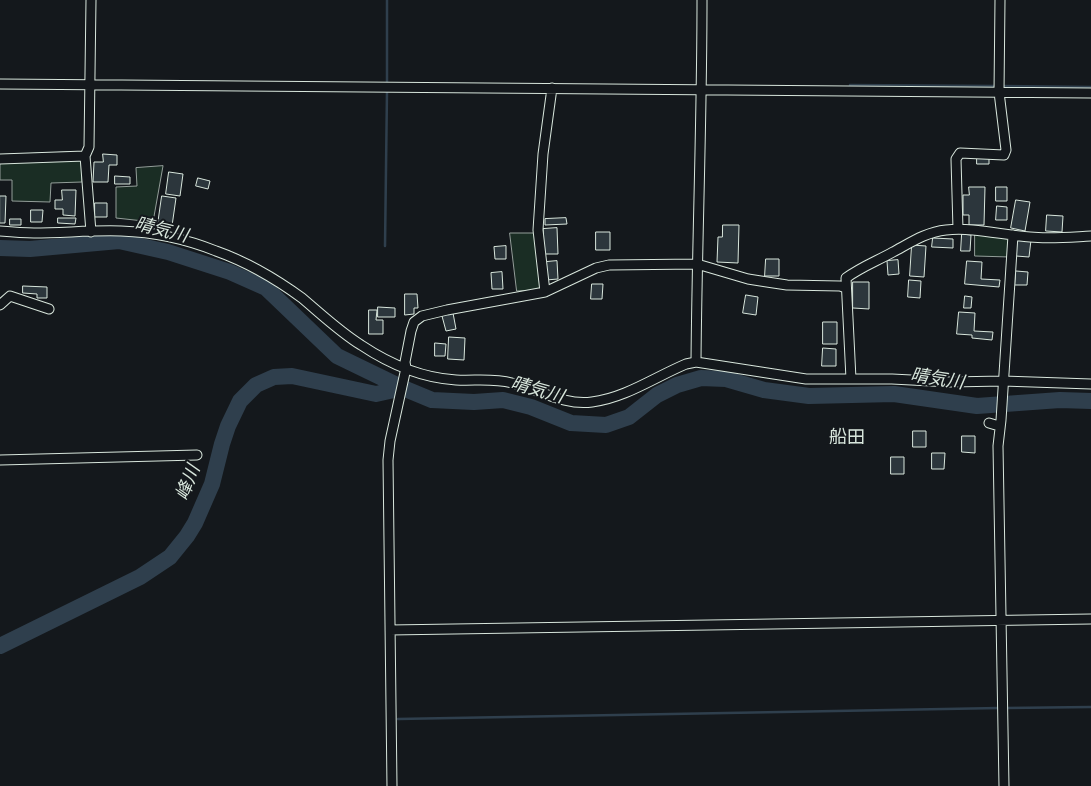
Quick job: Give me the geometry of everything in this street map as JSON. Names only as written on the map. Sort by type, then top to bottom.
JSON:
[{"type":"street","points":[[91,0],[89,147],[85,156],[91,232]]},
{"type":"street","points":[[696,362],[702,0]]},
{"type":"street","points":[[958,229],[956,159],[960,154],[1004,154],[1006,150],[999,92],[1000,0]]},
{"type":"street","points":[[0,84],[91,83],[391,88],[1091,93]]},
{"type":"street","points":[[545,292],[538,230],[543,154],[552,88]]},
{"type":"street","points":[[0,159],[85,156]]},
{"type":"street","points":[[851,379],[846,278],[860,268],[929,234],[944,230],[958,229],[1050,238],[1091,236]]},
{"type":"street","points":[[0,231],[33,233],[120,231],[146,233],[193,243],[218,251],[276,280],[359,344],[405,371],[455,380],[499,380],[515,383],[574,402],[604,400],[620,395],[686,364],[696,362],[806,380],[1003,381],[1091,384]]},
{"type":"street","points":[[1004,786],[998,446],[1012,235]]},
{"type":"street","points":[[392,786],[388,460],[394,418],[414,322],[422,316],[447,310],[545,292],[596,268],[609,265],[697,264],[748,279],[787,285],[840,286],[846,288]]},
{"type":"street","points":[[0,305],[10,296],[49,309]]},
{"type":"street","points":[[989,422],[1000,423]]},
{"type":"street","points":[[0,460],[197,456]]},
{"type":"street","points":[[390,630],[1091,619]]},
{"type":"green space","points":[[81,152],[82,182],[51,183],[50,202],[12,201],[12,180],[0,180],[0,155]]},
{"type":"green space","points":[[163,166],[153,222],[116,218],[116,187],[137,186],[136,168]]},
{"type":"green space","points":[[975,229],[1009,232],[1010,257],[975,256]]},
{"type":"green space","points":[[510,233],[536,233],[540,290],[517,291]]},
{"type":"building","points":[[103,154],[117,155],[117,165],[109,165],[108,182],[93,182],[94,162],[103,162]]},
{"type":"building","points":[[977,157],[989,157],[989,164],[977,164]]},
{"type":"building","points":[[169,172],[183,174],[180,196],[166,194]]},
{"type":"building","points":[[115,176],[130,177],[130,184],[115,184]]},
{"type":"building","points":[[198,178],[210,181],[208,189],[196,186]]},
{"type":"building","points":[[969,187],[985,187],[984,225],[969,225],[969,215],[963,215],[963,195],[969,195]]},
{"type":"building","points":[[996,187],[1007,187],[1007,201],[996,201]]},
{"type":"building","points":[[62,190],[76,190],[75,216],[63,215],[63,209],[55,209],[55,200],[62,200]]},
{"type":"building","points":[[0,196],[6,196],[5,223],[0,223]]},
{"type":"building","points":[[162,196],[176,198],[172,226],[158,224]]},
{"type":"building","points":[[1016,200],[1030,202],[1025,231],[1011,228]]},
{"type":"building","points":[[95,203],[107,203],[107,217],[95,217]]},
{"type":"building","points":[[997,206],[1007,207],[1007,220],[996,220]]},
{"type":"building","points":[[31,210],[43,210],[42,222],[31,222]]},
{"type":"building","points":[[1047,215],[1063,216],[1062,232],[1046,231]]},
{"type":"building","points":[[58,218],[76,218],[75,224],[58,223]]},
{"type":"building","points":[[566,218],[567,224],[545,225],[545,219]]},
{"type":"building","points":[[10,219],[21,219],[21,225],[10,225]]},
{"type":"building","points":[[723,225],[739,225],[738,263],[717,262],[718,237],[722,237]]},
{"type":"building","points":[[557,228],[558,254],[544,254],[543,229]]},
{"type":"building","points":[[596,232],[610,232],[610,250],[596,250]]},
{"type":"building","points":[[962,234],[971,235],[970,251],[961,251]]},
{"type":"building","points":[[933,238],[953,239],[953,248],[932,247]]},
{"type":"building","points":[[1017,239],[1031,240],[1029,257],[1016,256]]},
{"type":"building","points":[[912,245],[926,246],[924,277],[910,276]]},
{"type":"building","points":[[506,246],[506,259],[495,259],[494,247]]},
{"type":"building","points":[[766,259],[779,259],[779,276],[765,276]]},
{"type":"building","points":[[898,260],[899,274],[888,275],[887,261]]},
{"type":"building","points":[[557,261],[558,279],[546,280],[546,262]]},
{"type":"building","points":[[967,261],[982,262],[981,279],[1000,280],[999,287],[965,284]]},
{"type":"building","points":[[1016,271],[1028,272],[1027,285],[1015,285]]},
{"type":"building","points":[[502,272],[503,289],[492,289],[491,273]]},
{"type":"building","points":[[909,280],[921,281],[920,298],[908,297]]},
{"type":"building","points":[[853,282],[869,282],[869,309],[853,308]]},
{"type":"building","points":[[592,284],[603,284],[602,299],[591,299]]},
{"type":"building","points":[[23,286],[47,287],[47,298],[37,298],[37,294],[23,293]]},
{"type":"building","points":[[405,294],[417,294],[418,308],[414,308],[414,314],[405,315]]},
{"type":"building","points":[[746,295],[758,297],[756,315],[743,313]]},
{"type":"building","points":[[965,296],[972,297],[971,308],[964,308]]},
{"type":"building","points":[[378,307],[395,308],[395,317],[378,317]]},
{"type":"building","points":[[369,310],[377,310],[376,320],[383,320],[383,334],[369,334]]},
{"type":"building","points":[[959,312],[975,313],[974,331],[993,332],[992,340],[972,338],[972,335],[957,334]]},
{"type":"building","points":[[453,313],[456,329],[446,331],[442,316]]},
{"type":"building","points":[[823,322],[837,322],[837,344],[823,344]]},
{"type":"building","points":[[449,337],[465,338],[464,360],[448,359]]},
{"type":"building","points":[[435,343],[446,344],[445,356],[435,356]]},
{"type":"building","points":[[823,348],[836,349],[836,366],[822,366]]},
{"type":"building","points":[[913,431],[926,431],[926,447],[913,447]]},
{"type":"building","points":[[962,436],[975,436],[975,453],[962,452]]},
{"type":"building","points":[[932,453],[945,453],[944,469],[932,469]]},
{"type":"building","points":[[891,457],[904,457],[904,474],[891,474]]},
{"type":"waterway","points":[[387,0],[387,84]]},
{"type":"waterway","points":[[850,85],[994,86]]},
{"type":"waterway","points":[[1003,86],[1091,87]]},
{"type":"waterway","points":[[385,246],[387,91]]},
{"type":"waterway","name":"晴気川","points":[[0,248],[30,249],[119,241],[168,252],[230,272],[266,288],[337,356],[403,388],[432,400],[474,402],[503,400],[531,407],[571,423],[606,425],[629,417],[657,395],[677,385],[701,378],[726,379],[764,390],[809,396],[894,394],[977,406],[1060,400],[1091,401]]},
{"type":"waterway","name":"峰川","points":[[0,646],[140,577],[170,557],[195,523],[212,484],[228,426],[240,401],[256,385],[274,377],[292,376],[376,394],[403,388]]},
{"type":"waterway","points":[[1006,708],[1091,707]]},
{"type":"waterway","points":[[398,719],[999,708]]},
{"type":"district","name":"船田","points":[[847,438]]}]
